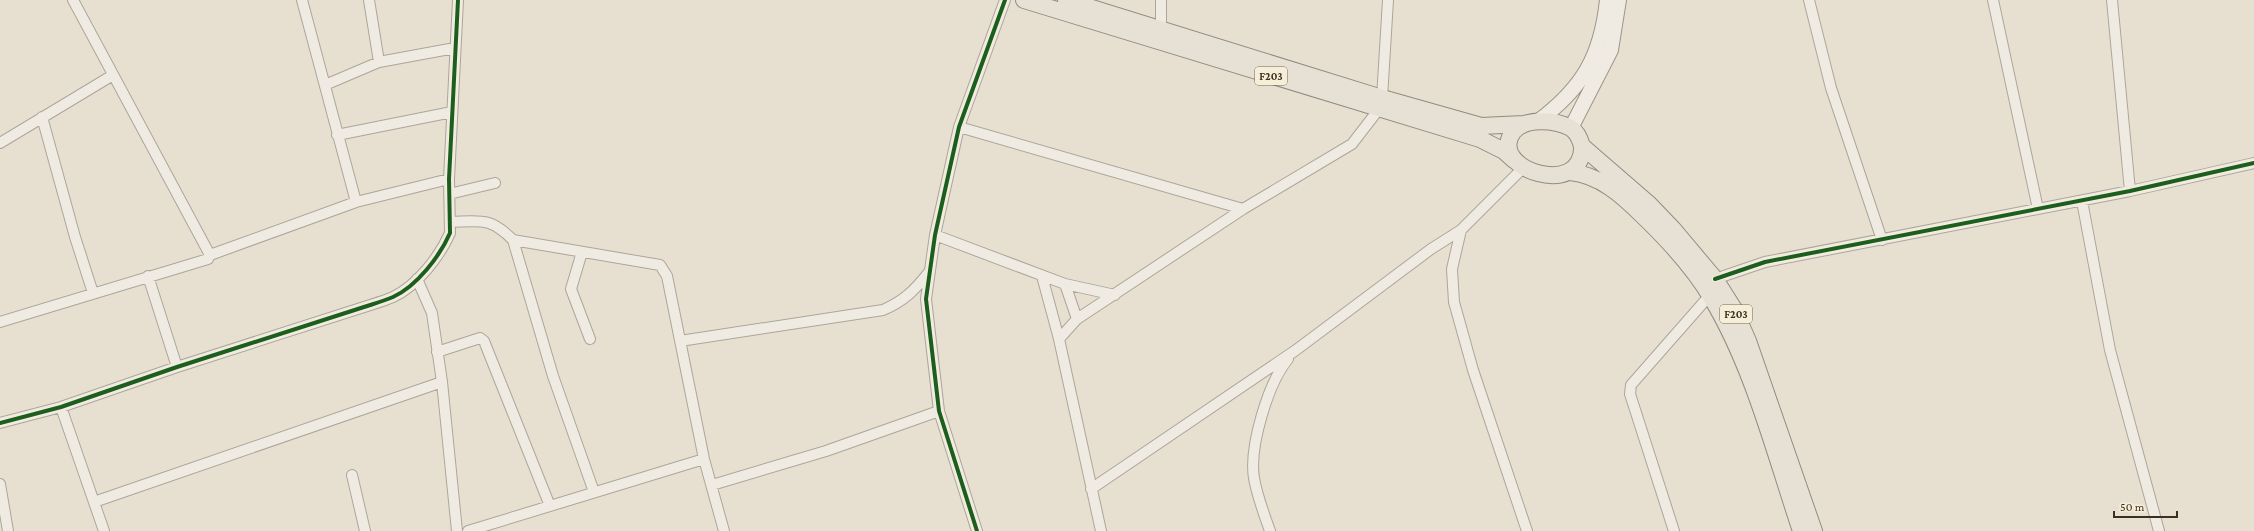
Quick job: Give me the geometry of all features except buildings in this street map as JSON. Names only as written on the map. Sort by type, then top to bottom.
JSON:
[{"type":"main road","name":"F203","points":[[1024,0],[1381,104],[1480,126],[1531,123]]},
{"type":"main road","name":"F203","points":[[1066,0],[1161,30],[1480,139],[1504,151],[1519,164]]},
{"type":"main road","points":[[1531,123],[1555,123],[1571,128],[1577,134],[1582,146],[1579,162],[1570,172],[1557,174],[1543,173],[1519,164],[1509,149],[1509,142],[1514,131],[1531,123],[1566,98],[1595,56],[1601,39],[1607,0]]},
{"type":"main road","points":[[1571,128],[1611,50],[1619,0]]},
{"type":"main road","name":"F203","points":[[1582,146],[1649,204],[1715,279],[1734,309],[1748,341],[1814,531]]},
{"type":"main road","name":"F203","points":[[1570,172],[1582,173],[1598,180],[1634,207],[1684,260],[1710,296],[1732,336],[1747,372],[1801,531]]},
{"type":"street","points":[[73,0],[210,250],[210,255]]},
{"type":"street","points":[[302,0],[356,202]]},
{"type":"street","points":[[369,0],[379,62]]},
{"type":"street","points":[[0,423],[61,407],[177,367],[394,296],[417,279],[446,241],[451,222],[449,179],[454,48],[458,0]]},
{"type":"street","points":[[977,531],[939,411],[926,299],[935,235],[959,127],[1005,0]]},
{"type":"street","points":[[1161,0],[1161,30]]},
{"type":"street","points":[[1059,339],[1076,319],[1115,295],[1243,209],[1352,144],[1381,104],[1388,0]]},
{"type":"street","points":[[1809,0],[1831,88],[1882,240]]},
{"type":"street","points":[[1993,0],[2038,209]]},
{"type":"street","points":[[2112,0],[2130,191]]},
{"type":"street","points":[[325,85],[379,62],[454,48]]},
{"type":"street","points":[[0,143],[113,75]]},
{"type":"street","points":[[337,135],[452,112]]},
{"type":"street","points":[[42,117],[75,237],[93,292]]},
{"type":"street","points":[[959,127],[1243,209]]},
{"type":"street","points":[[1715,279],[1764,262],[2082,201],[2254,163]]},
{"type":"street","points":[[1091,489],[1296,350],[1431,249],[1461,230],[1519,164]]},
{"type":"street","points":[[0,322],[93,292],[208,259],[210,255],[356,202],[449,179]]},
{"type":"street","points":[[449,194],[495,183]]},
{"type":"street","points":[[2082,201],[2110,350],[2159,531]]},
{"type":"street","points":[[451,222],[488,221],[504,230],[513,240],[552,376],[594,492]]},
{"type":"street","points":[[1461,230],[1452,269],[1454,302],[1473,370],[1527,531]]},
{"type":"street","points":[[935,235],[1065,284],[1115,295]]},
{"type":"street","points":[[513,240],[660,265],[667,276],[704,459],[724,531]]},
{"type":"street","points":[[582,252],[571,289],[590,339]]},
{"type":"street","points":[[680,341],[883,310],[899,303],[913,292],[929,272]]},
{"type":"street","points":[[148,276],[177,367]]},
{"type":"street","points":[[1042,276],[1059,339],[1101,531]]},
{"type":"street","points":[[417,279],[432,313],[442,382],[457,531]]},
{"type":"street","points":[[1065,284],[1076,319]]},
{"type":"street","points":[[1674,531],[1630,394],[1631,385],[1710,296]]},
{"type":"street","points":[[437,352],[480,338],[484,340],[550,506]]},
{"type":"street","points":[[1270,531],[1254,478],[1254,448],[1275,380],[1280,369],[1296,350]]},
{"type":"street","points":[[94,502],[442,382]]},
{"type":"street","points":[[61,407],[104,531]]},
{"type":"street","points":[[712,485],[826,451],[939,411]]},
{"type":"street","points":[[468,531],[704,459]]},
{"type":"street","points":[[352,475],[365,531]]},
{"type":"street","points":[[0,484],[8,531]]},
{"type":"cycle path","points":[[0,423],[61,407],[177,367],[382,301],[393,297],[411,286],[427,270],[446,242],[450,233],[449,179],[458,0]]},
{"type":"cycle path","points":[[977,531],[939,411],[926,299],[935,235],[959,127],[1005,0]]},
{"type":"cycle path","points":[[1715,279],[1765,262],[2130,191],[2254,163]]}]
